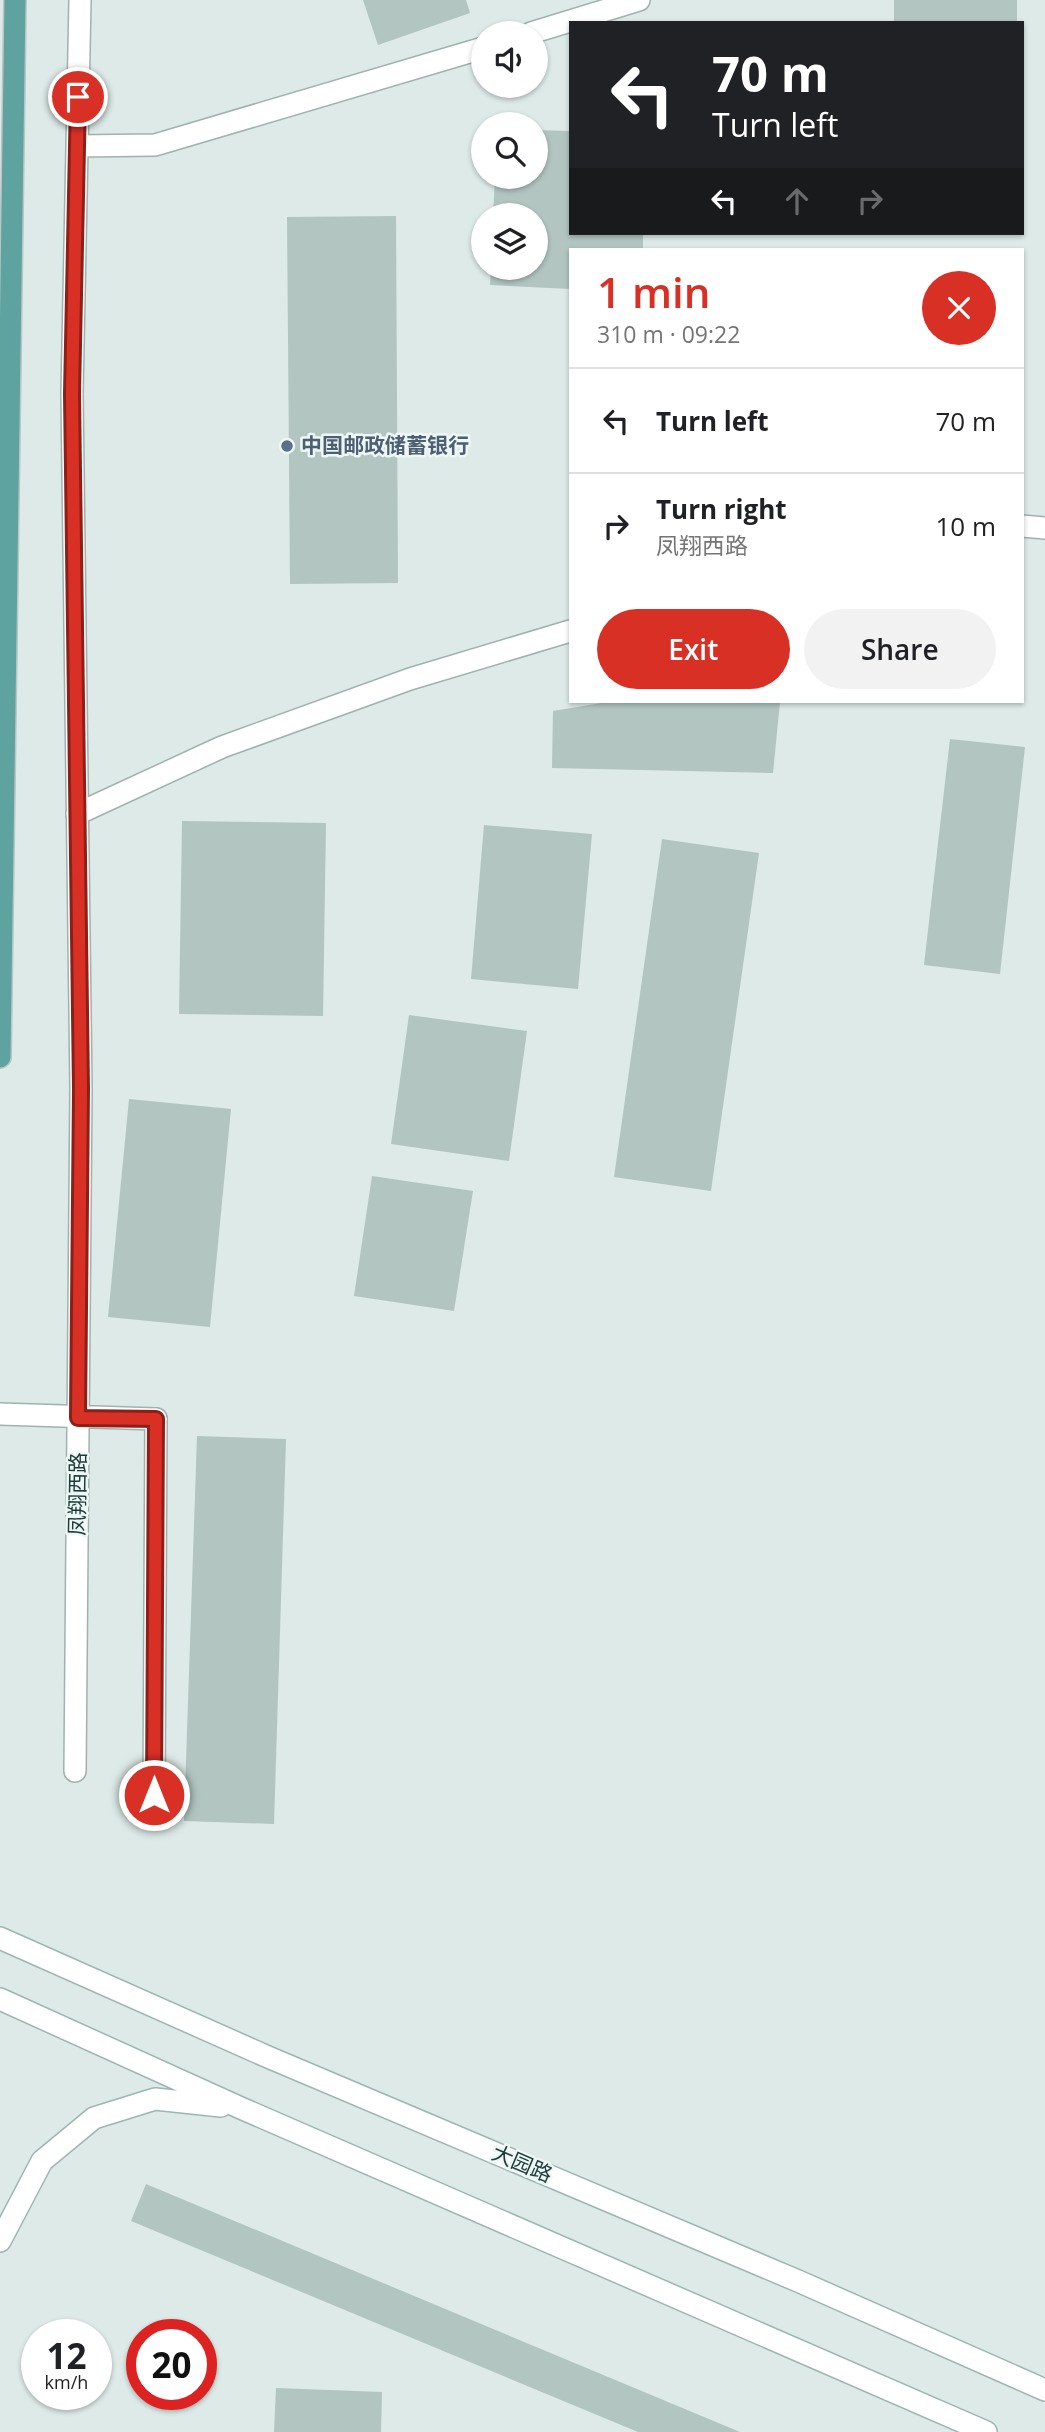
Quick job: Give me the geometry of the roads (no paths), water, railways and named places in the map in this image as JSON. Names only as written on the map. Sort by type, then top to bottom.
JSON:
[{"type":"main road","points":[[0,1057],[15,0]]},
{"type":"main road","name":"凤翔西路","points":[[75,1771],[81,1089],[72,394],[80,0]]},
{"type":"main road","points":[[570,21],[639,0]]},
{"type":"main road","points":[[548,28],[569,21]]},
{"type":"main road","points":[[77,146],[155,145],[471,52]]},
{"type":"main road","points":[[1024,526],[1045,528]]},
{"type":"main road","points":[[77,814],[222,747],[410,679],[569,631]]},
{"type":"main road","points":[[0,1415],[156,1419],[154,1795]]},
{"type":"main road","name":"大园路","points":[[0,1938],[268,2057],[798,2281],[1045,2390]]},
{"type":"main road","points":[[0,1999],[243,2109],[986,2432]]},
{"type":"main road","points":[[0,2241],[42,2161],[94,2118],[156,2099],[243,2109]]},
{"type":"place","name":"中国邮政储蓄银行","points":[[287,446]]}]
